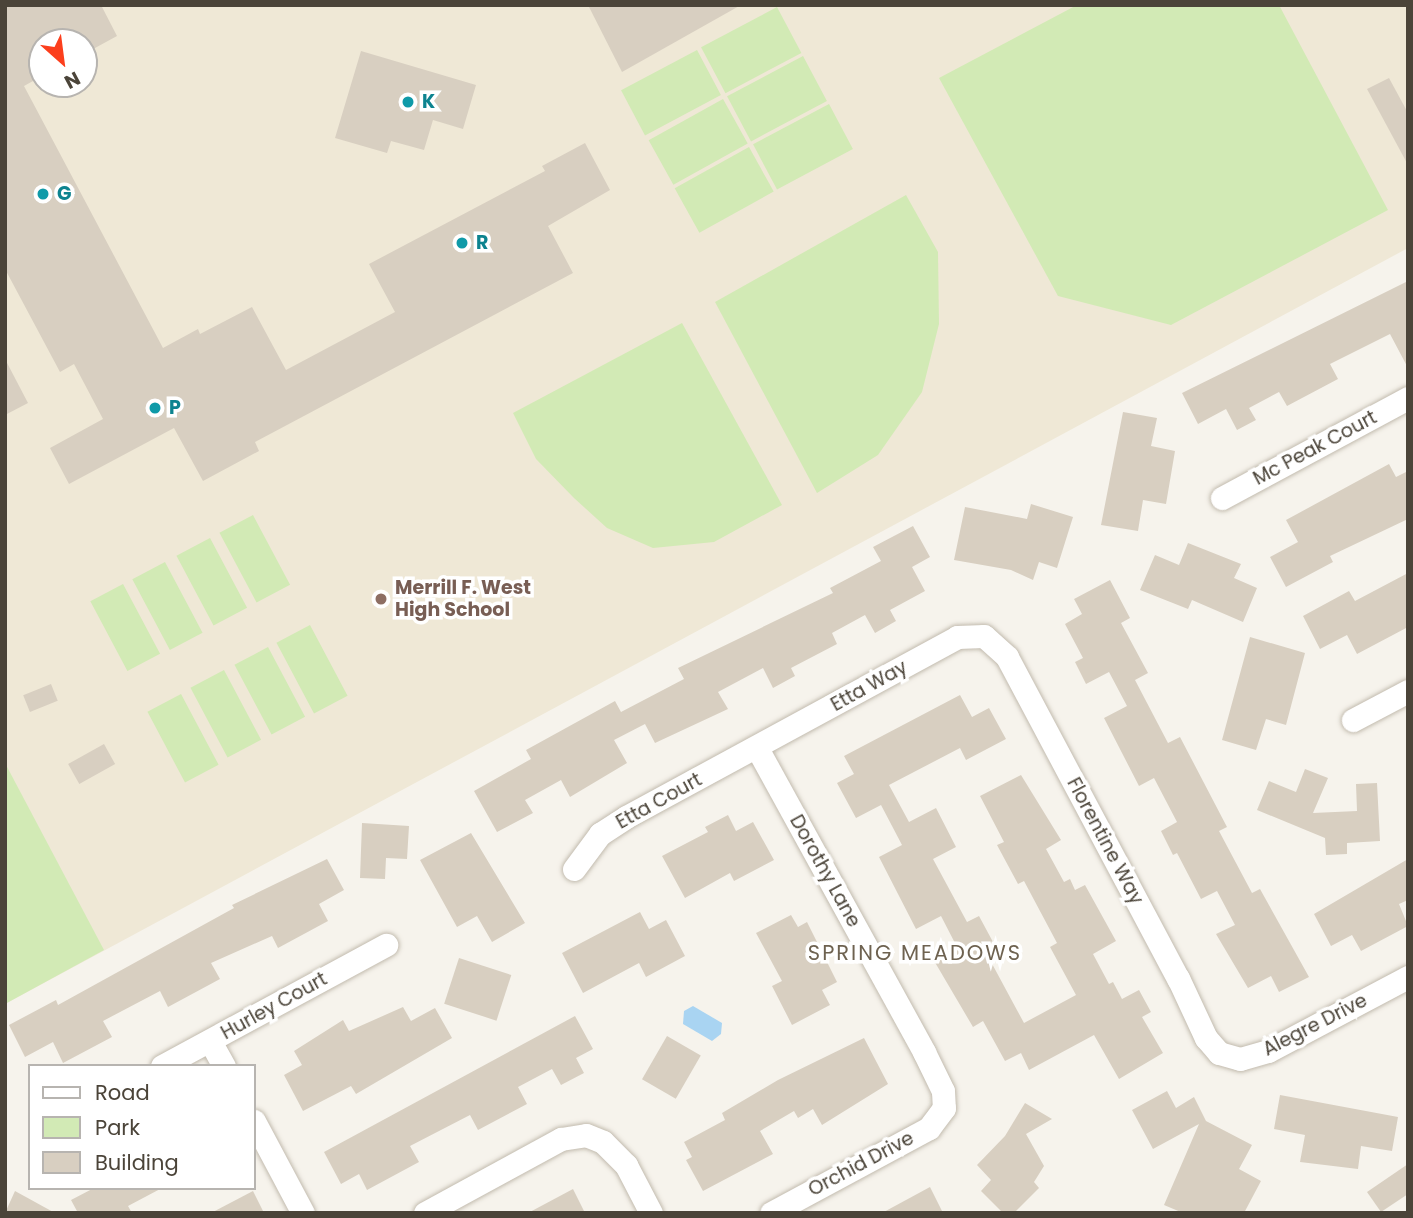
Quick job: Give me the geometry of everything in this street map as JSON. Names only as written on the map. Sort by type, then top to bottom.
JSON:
[{"type":"street","name":"Mc Peak Court","points":[[1222,498],[1408,398]]},
{"type":"street","name":"Etta Way","points":[[757,748],[957,637],[984,636]]},
{"type":"street","name":"Florentine Way","points":[[984,636],[1007,657],[1178,978],[1206,1038],[1219,1053]]},
{"type":"street","points":[[1353,720],[1408,691]]},
{"type":"street","name":"Etta Court","points":[[573,869],[600,834],[626,817],[757,748]]},
{"type":"street","name":"Dorothy Lane","points":[[757,748],[924,1052],[943,1091],[944,1108]]},
{"type":"street","name":"Hurley Court","points":[[166,1064],[386,945]]},
{"type":"street","name":"Alegre Drive","points":[[1219,1053],[1240,1059],[1268,1051],[1408,977]]},
{"type":"street","points":[[210,1041],[223,1064]]},
{"type":"street","name":"Orchid Drive","points":[[771,1213],[929,1128],[944,1108]]},
{"type":"street","points":[[256,1125],[303,1213]]},
{"type":"street","points":[[425,1213],[561,1139],[586,1135],[603,1142],[626,1165],[651,1213]]},
{"type":"shaded area","name":"Merrill F. West High School","points":[[5,5],[1408,5],[1408,248],[5,1004]]},
{"type":"green space","points":[[1077,5],[1279,5],[1388,210],[1171,325],[1058,296],[939,78]]},
{"type":"green space","points":[[777,7],[801,53],[725,93],[701,47]]},
{"type":"green space","points":[[697,50],[721,95],[645,135],[621,90]]},
{"type":"green space","points":[[803,56],[827,101],[751,141],[727,96]]},
{"type":"green space","points":[[723,99],[748,144],[673,185],[649,140]]},
{"type":"green space","points":[[829,104],[853,149],[777,189],[753,144]]},
{"type":"green space","points":[[749,147],[774,192],[699,233],[675,188]]},
{"type":"green space","points":[[906,195],[938,252],[939,324],[922,392],[878,455],[817,493],[715,302]]},
{"type":"green space","points":[[682,323],[782,505],[714,542],[653,548],[607,528],[574,498],[536,459],[513,413]]},
{"type":"green space","points":[[253,515],[290,585],[257,603],[219,533]]},
{"type":"green space","points":[[210,538],[247,608],[214,626],[176,556]]},
{"type":"green space","points":[[165,562],[203,633],[170,650],[132,579]]},
{"type":"green space","points":[[123,584],[160,654],[127,671],[90,601]]},
{"type":"green space","points":[[310,625],[348,696],[314,713],[276,643]]},
{"type":"green space","points":[[268,647],[305,717],[272,735],[234,665]]},
{"type":"green space","points":[[224,670],[261,740],[228,758],[190,688]]},
{"type":"green space","points":[[181,694],[219,765],[185,782],[147,712]]},
{"type":"green space","points":[[5,763],[104,950],[5,1004]]},
{"type":"water","points":[[693,1006],[722,1023],[721,1034],[712,1041],[683,1024],[684,1011]]},
{"type":"building","points":[[5,5],[101,5],[117,36],[98,46],[98,28],[28,28],[28,84],[24,86],[163,348],[198,329],[200,334],[252,307],[286,370],[395,312],[369,264],[545,171],[542,166],[585,143],[610,190],[548,226],[573,273],[255,442],[259,451],[203,481],[174,428],[69,484],[50,448],[103,419],[74,364],[60,372],[5,269]]},
{"type":"building","points":[[588,5],[741,5],[622,72]]},
{"type":"building","name":"K","points":[[361,51],[476,85],[463,129],[433,120],[424,150],[391,141],[387,153],[335,138]]},
{"type":"building","points":[[1389,78],[1408,113],[1408,165],[1367,89]]},
{"type":"building","points":[[1408,281],[1408,368],[1390,334],[1330,364],[1338,379],[1287,406],[1279,392],[1249,408],[1256,420],[1237,430],[1226,409],[1198,424],[1182,393]]},
{"type":"building","points":[[5,359],[28,403],[5,415]]},
{"type":"building","points":[[1123,412],[1157,418],[1151,446],[1175,451],[1166,504],[1143,500],[1138,531],[1101,525]]},
{"type":"building","points":[[1389,464],[1396,477],[1408,471],[1408,519],[1330,556],[1333,562],[1286,587],[1270,557],[1298,542],[1286,520]]},
{"type":"building","points":[[1031,504],[1073,517],[1057,568],[1039,562],[1033,580],[1011,570],[954,560],[965,507],[1027,519]]},
{"type":"building","points":[[913,526],[930,557],[912,567],[925,591],[890,610],[896,621],[875,633],[865,615],[832,633],[837,644],[791,668],[795,676],[773,688],[763,668],[718,692],[728,709],[655,743],[645,724],[614,740],[627,763],[570,797],[561,780],[525,800],[533,813],[497,832],[474,791],[531,759],[526,750],[615,701],[621,712],[684,679],[678,668],[833,593],[830,588],[881,561],[873,547]]},
{"type":"building","points":[[1188,543],[1241,564],[1234,578],[1257,588],[1243,622],[1192,600],[1188,609],[1140,590],[1155,555],[1179,565]]},
{"type":"building","points":[[1408,573],[1408,627],[1357,654],[1347,635],[1320,649],[1303,616],[1349,591],[1355,601]]},
{"type":"building","points":[[1110,580],[1130,618],[1121,623],[1148,673],[1135,680],[1168,743],[1180,737],[1227,827],[1219,831],[1252,893],[1260,889],[1309,977],[1279,992],[1271,976],[1248,988],[1216,934],[1235,925],[1217,891],[1201,899],[1177,853],[1173,855],[1161,831],[1177,822],[1154,778],[1139,786],[1104,718],[1127,706],[1109,672],[1086,684],[1075,662],[1083,658],[1065,624],[1082,614],[1074,599]]},
{"type":"building","points":[[1250,637],[1305,653],[1286,725],[1266,719],[1256,750],[1222,740]]},
{"type":"building","points":[[51,684],[58,701],[30,712],[23,695]]},
{"type":"building","points":[[960,695],[972,717],[989,708],[1006,739],[966,760],[960,748],[889,785],[909,822],[936,808],[956,847],[933,859],[967,922],[979,916],[1000,955],[990,960],[1024,1023],[1076,995],[1050,947],[1057,943],[1024,881],[1018,884],[997,845],[1004,842],[980,796],[1021,775],[1061,840],[1046,849],[1064,882],[1070,879],[1075,890],[1085,885],[1116,941],[1093,954],[1109,984],[1113,982],[1122,999],[1139,990],[1151,1012],[1142,1017],[1163,1053],[1119,1079],[1094,1035],[1029,1070],[1021,1053],[1005,1061],[983,1021],[973,1027],[933,959],[957,947],[941,916],[916,929],[879,857],[902,845],[881,805],[856,818],[837,783],[854,774],[844,756]]},
{"type":"building","points":[[104,744],[115,764],[79,784],[68,764]]},
{"type":"building","points":[[1305,769],[1328,778],[1313,813],[1357,811],[1356,784],[1377,783],[1380,841],[1347,843],[1347,854],[1326,855],[1325,838],[1257,810],[1269,781],[1296,792]]},
{"type":"building","points":[[728,815],[736,831],[753,822],[774,860],[734,881],[730,873],[685,898],[662,856],[708,832],[705,827]]},
{"type":"building","points":[[362,823],[409,826],[407,859],[386,858],[385,879],[360,878]]},
{"type":"building","points":[[471,833],[525,923],[492,942],[477,916],[457,927],[420,860]]},
{"type":"building","points":[[327,859],[344,890],[319,904],[328,921],[278,948],[272,936],[211,963],[220,979],[168,1007],[160,991],[103,1021],[112,1037],[63,1063],[53,1042],[25,1057],[9,1025],[56,1000],[58,1005],[234,908],[232,905]]},
{"type":"building","points":[[1408,859],[1408,900],[1399,904],[1408,926],[1361,951],[1352,935],[1331,946],[1314,914]]},
{"type":"building","points":[[640,912],[649,929],[666,920],[685,956],[646,977],[639,963],[583,993],[562,953]]},
{"type":"building","points":[[791,915],[798,927],[807,922],[837,982],[822,990],[830,1005],[792,1025],[772,986],[782,981],[756,933]]},
{"type":"building","points":[[459,958],[511,975],[496,1021],[444,1004]]},
{"type":"building","points":[[403,1007],[411,1021],[435,1008],[452,1038],[356,1094],[351,1086],[303,1111],[284,1075],[302,1065],[294,1051],[343,1020],[349,1031]]},
{"type":"building","points":[[575,1016],[593,1049],[576,1058],[584,1073],[561,1085],[552,1069],[518,1087],[527,1104],[478,1130],[470,1115],[410,1146],[419,1162],[367,1190],[359,1174],[341,1184],[324,1152]]},
{"type":"building","points":[[667,1036],[701,1056],[676,1099],[642,1079]]},
{"type":"building","points":[[864,1038],[888,1084],[822,1125],[813,1109],[798,1118],[794,1111],[760,1131],[773,1154],[703,1191],[686,1160],[692,1157],[684,1142],[725,1120],[722,1113],[778,1080]]},
{"type":"building","points":[[1167,1091],[1176,1108],[1194,1097],[1206,1121],[1252,1145],[1239,1169],[1261,1181],[1244,1213],[1183,1213],[1164,1205],[1199,1124],[1153,1149],[1132,1110]]},
{"type":"building","points":[[1280,1095],[1398,1117],[1392,1151],[1361,1146],[1358,1169],[1300,1162],[1305,1135],[1274,1129]]},
{"type":"building","points":[[1025,1103],[1052,1119],[1026,1134],[1044,1166],[1034,1182],[1039,1188],[1014,1213],[1003,1213],[981,1191],[991,1180],[977,1165],[1005,1136]]},
{"type":"building","points":[[1408,1164],[1408,1194],[1381,1212],[1367,1192]]},
{"type":"building","points":[[930,1187],[943,1213],[882,1213]]},
{"type":"building","points":[[573,1189],[585,1213],[528,1213]]},
{"type":"building","points":[[90,1190],[158,1190],[128,1206],[132,1213],[78,1213],[71,1200]]},
{"type":"building","points":[[15,1191],[55,1213],[5,1213]]},
{"type":"building","points":[[253,1191],[264,1213],[211,1213]]},
{"type":"place","name":"K","points":[[408,102]]},
{"type":"place","name":"G","points":[[43,194]]},
{"type":"place","name":"R","points":[[462,243]]},
{"type":"place","name":"P","points":[[155,408]]},
{"type":"place","name":"Merrill F. West High School","points":[[381,599]]},
{"type":"district","name":"SPRING MEADOWS","points":[[915,953]]}]
